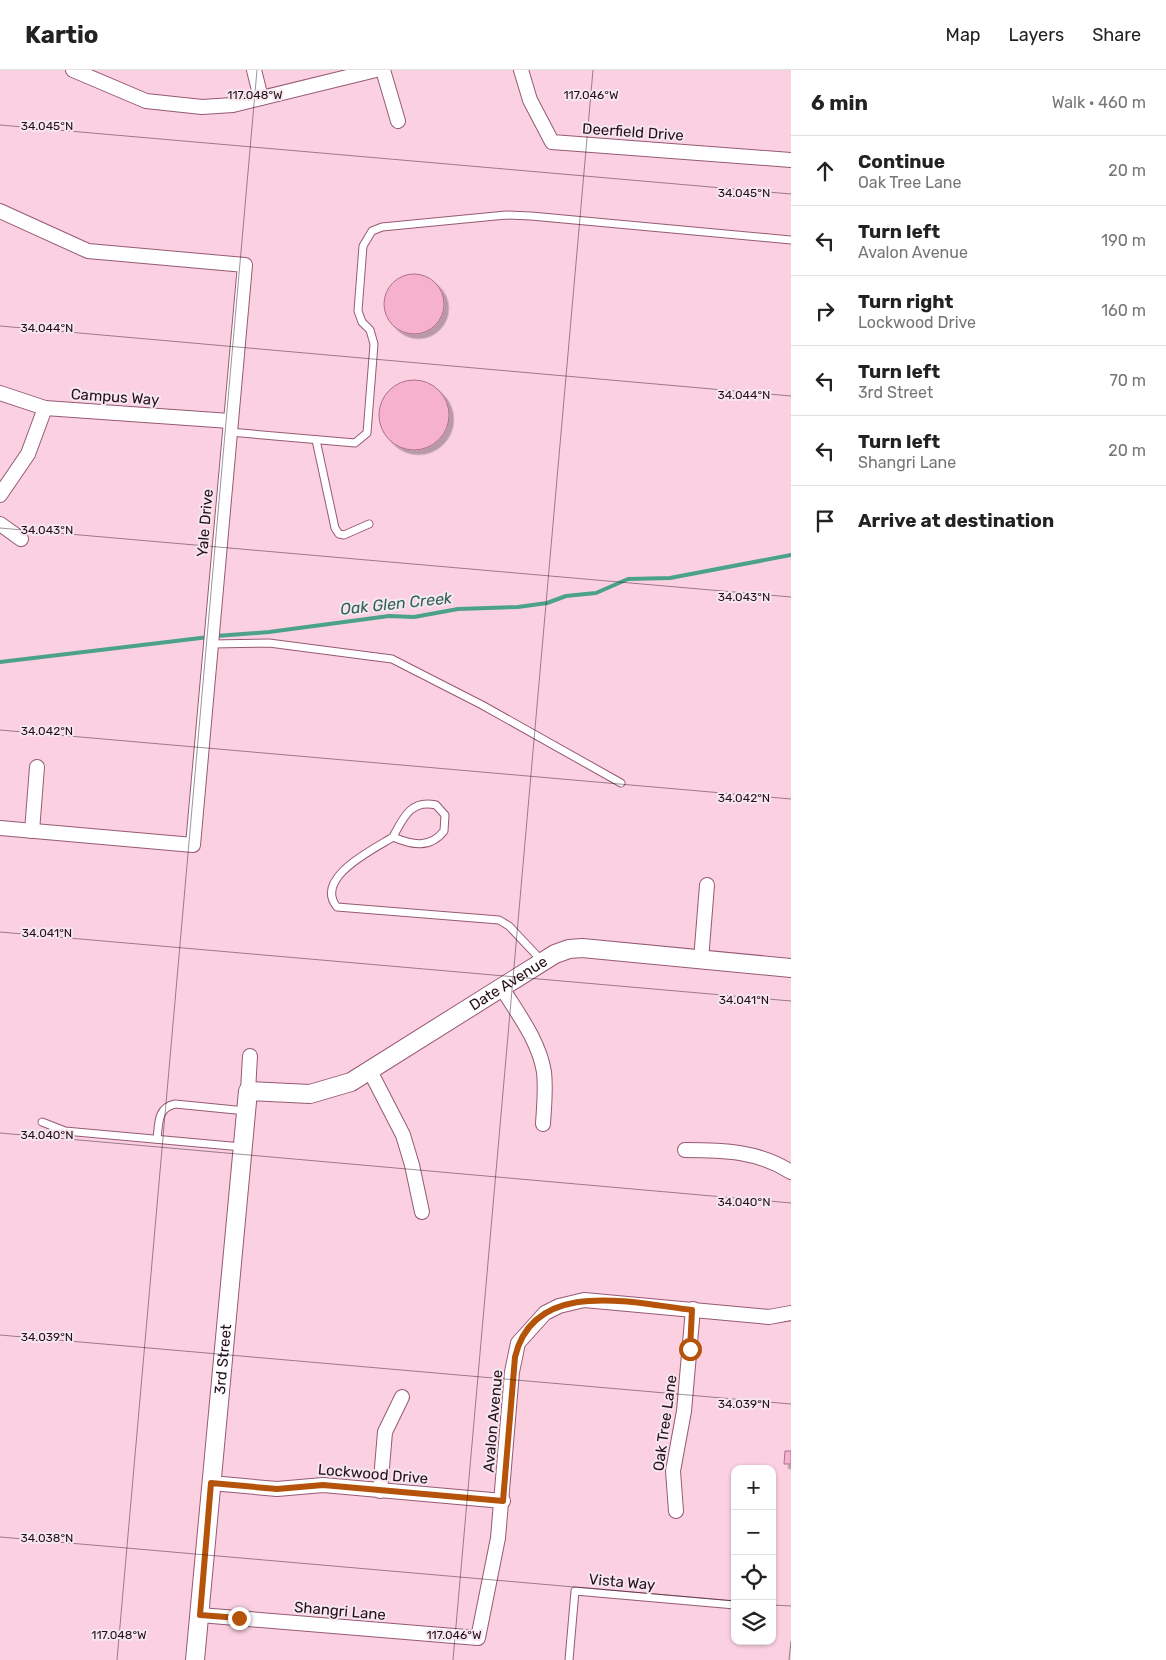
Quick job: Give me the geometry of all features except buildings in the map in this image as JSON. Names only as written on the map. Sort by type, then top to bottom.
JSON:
[{"type":"street","points":[[73,70],[146,101],[202,107],[233,105],[376,70]]},
{"type":"street","points":[[254,70],[261,98]]},
{"type":"street","points":[[383,70],[398,121]]},
{"type":"street","name":"Deerfield Drive","points":[[521,70],[530,100],[552,142],[791,160]]},
{"type":"street","name":"Yale Drive","points":[[0,211],[88,251],[245,265],[229,426],[193,845],[0,828]]},
{"type":"street","name":"Campus Way","points":[[0,393],[45,408],[229,426]]},
{"type":"street","points":[[0,495],[28,454],[45,408]]},
{"type":"street","points":[[0,524],[21,539]]},
{"type":"street","points":[[32,831],[37,767]]},
{"type":"street","points":[[701,960],[707,885]]},
{"type":"street","name":"Date Avenue","points":[[248,1091],[310,1094],[351,1082],[543,962],[569,949],[582,948],[791,968]]},
{"type":"street","points":[[502,988],[531,1034],[540,1058],[544,1072],[543,1124]]},
{"type":"street","name":"3rd Street","points":[[195,1660],[250,1056]]},
{"type":"street","points":[[370,1071],[403,1135],[412,1165],[422,1212]]},
{"type":"street","points":[[685,1150],[716,1150],[757,1155],[791,1172]]},
{"type":"street","name":"Avalon Avenue","points":[[478,1638],[487,1603],[503,1501],[512,1372],[518,1343],[535,1322],[559,1306],[584,1300],[769,1317],[791,1313]]},
{"type":"street","name":"Oak Tree Lane","points":[[676,1511],[673,1471],[684,1411],[692,1310]]},
{"type":"street","points":[[380,1491],[386,1432],[402,1397]]},
{"type":"street","name":"Lockwood Drive","points":[[211,1483],[277,1489],[323,1485],[503,1501]]},
{"type":"street","name":"Shangri Lane","points":[[200,1615],[478,1638]]},
{"type":"lane","points":[[229,426],[316,440],[355,443],[367,432],[374,344],[370,330],[362,322],[358,312],[363,246],[372,231],[382,227],[506,215],[791,240]]},
{"type":"lane","points":[[316,440],[335,528],[339,534],[344,535],[368,524]]},
{"type":"lane","points":[[211,644],[270,643],[392,659],[474,701],[621,784]]},
{"type":"lane","points":[[393,836],[413,844],[431,842],[444,831],[445,815],[436,805],[429,803],[415,806],[404,816],[393,836],[346,867],[339,874],[332,890],[334,903],[337,907],[499,920],[509,926],[531,947],[543,962]]},
{"type":"lane","points":[[157,1139],[161,1112],[165,1106],[175,1104],[246,1111]]},
{"type":"lane","points":[[42,1122],[65,1132],[242,1147]]},
{"type":"lane","name":"Vista Way","points":[[569,1660],[575,1591],[731,1605]]},
{"type":"waterway","name":"Oak Glen Creek","points":[[216,636],[269,632],[389,616],[414,617],[458,609],[518,607],[547,603],[566,596],[596,593],[628,579],[670,578],[791,555]]},
{"type":"waterway","name":"Oak Glen Creek","points":[[0,662],[209,637]]},
{"type":"route","points":[[239,1618],[200,1615],[211,1483],[277,1489],[323,1485],[503,1501],[512,1372],[518,1343],[545,1313],[559,1306],[584,1300],[692,1310],[690,1349]]}]
